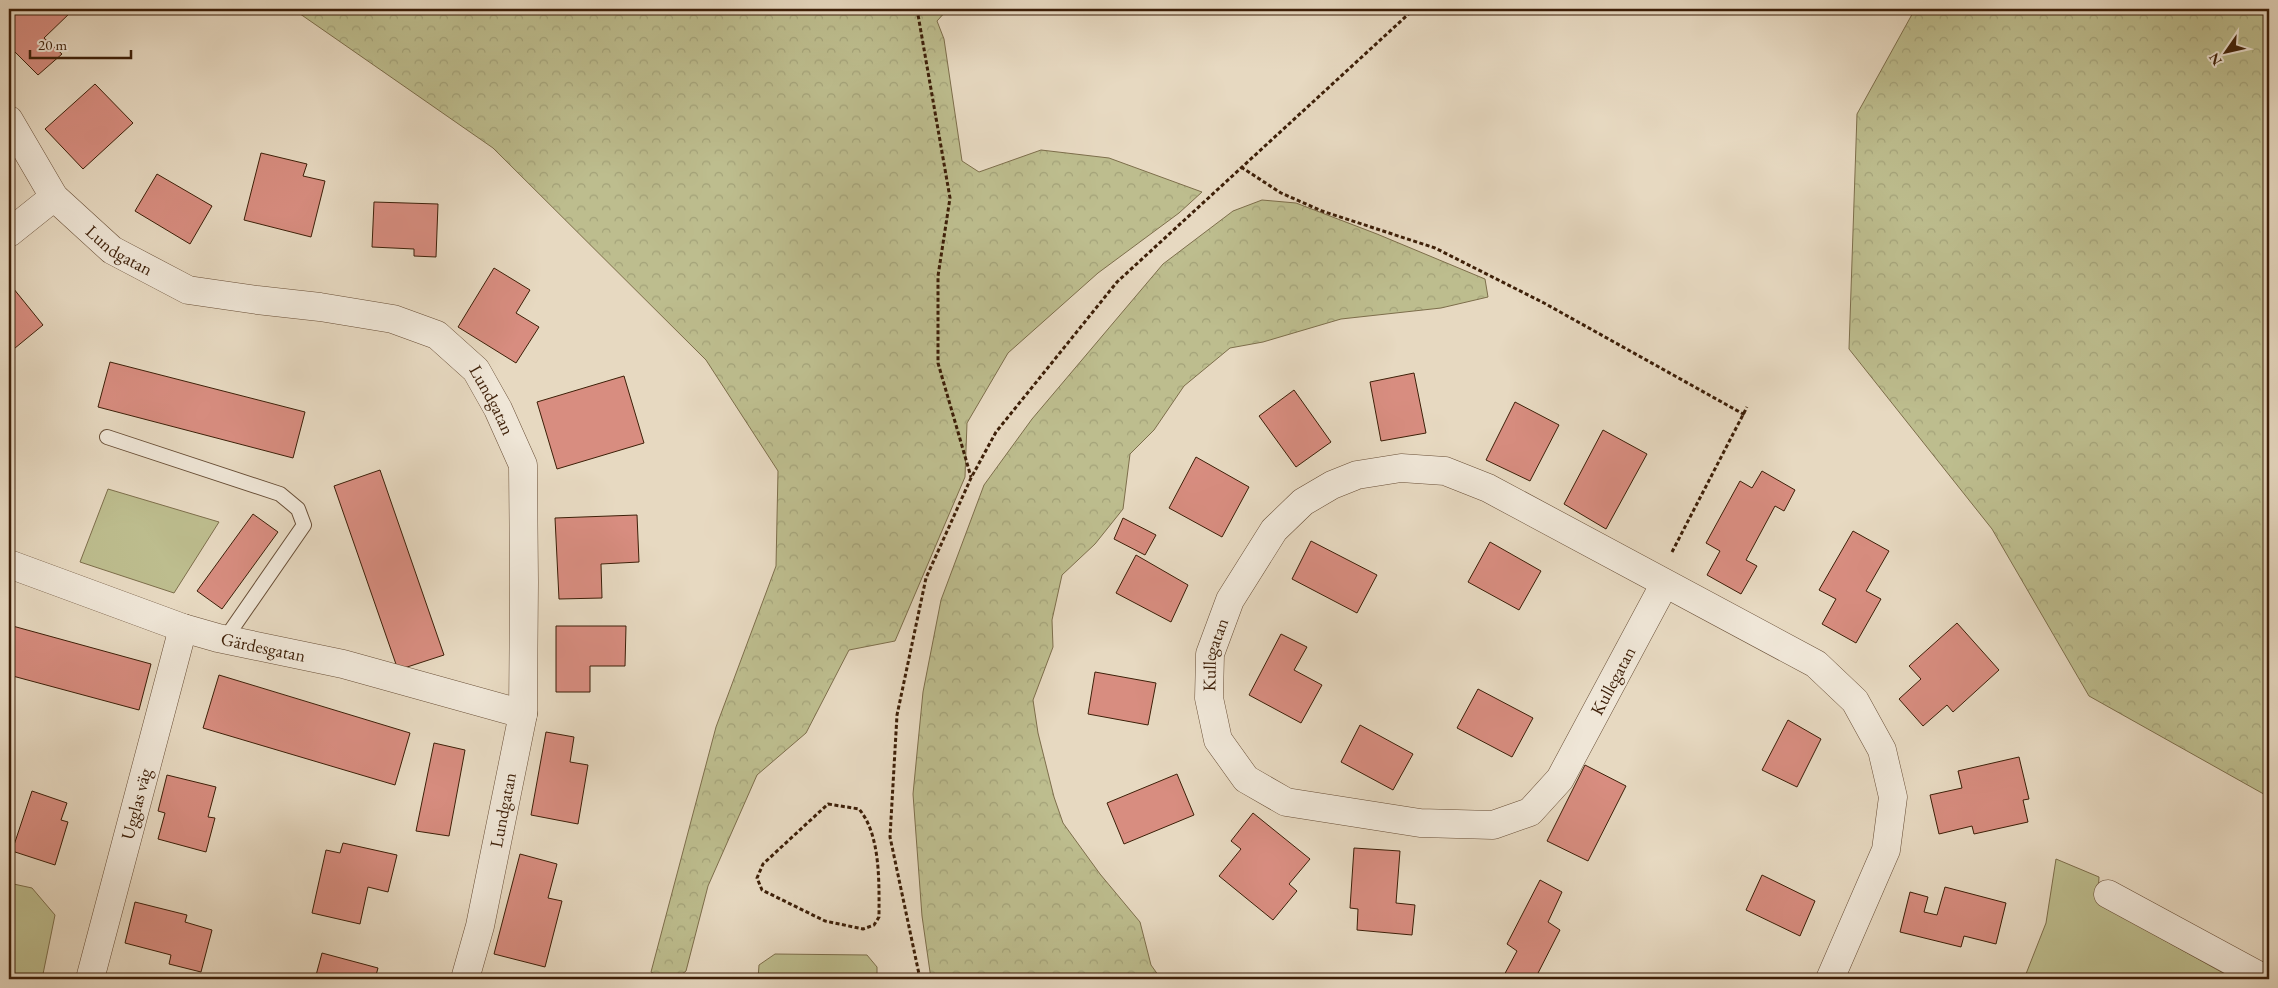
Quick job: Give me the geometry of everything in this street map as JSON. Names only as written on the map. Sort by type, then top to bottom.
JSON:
[{"type":"street","name":"Lundgatan","points":[[9,120],[54,197],[112,250],[188,290],[257,300],[320,306],[393,319],[437,335],[476,370],[498,409],[523,465],[523,714],[480,926],[465,979]]},
{"type":"street","points":[[9,233],[54,197]]},
{"type":"street","name":"Kullegatan","points":[[1661,581],[1560,779],[1530,812],[1493,826],[1420,823],[1286,802],[1246,779],[1218,740],[1208,698],[1210,654],[1230,600],[1274,530],[1303,502],[1332,484],[1357,475],[1401,468],[1445,471],[1488,488],[1816,664],[1855,701],[1882,750],[1893,797],[1886,850],[1830,979]]},
{"type":"street","name":"Gärdesgatan","points":[[9,564],[183,628],[225,639],[343,664],[523,714]]},
{"type":"street","name":"Ugglas väg","points":[[90,979],[183,628]]},
{"type":"street","points":[[2108,894],[2265,979]]},
{"type":"lane","points":[[107,437],[280,494],[298,509],[304,525],[225,639]]},
{"type":"path","points":[[917,9],[950,198],[938,276],[938,363],[971,478]]},
{"type":"path","points":[[918,979],[919,974],[890,837],[897,715],[926,578],[971,478],[996,432],[1116,282],[1414,9]]},
{"type":"path","points":[[1241,167],[1281,193],[1322,210],[1435,248],[1544,303],[1744,415]]},
{"type":"path","points":[[1661,581],[1747,407]]},
{"type":"path","points":[[828,804],[844,805],[858,809],[872,831],[879,906],[879,917],[874,925],[863,929],[844,926],[809,914],[762,890],[757,878],[763,864],[828,804]]},
{"type":"path","points":[[1041,979],[1150,976],[1168,979]]},
{"type":"green space","points":[[293,9],[948,9],[937,21],[944,39],[962,161],[979,172],[1041,150],[1109,158],[1202,192],[1179,213],[1098,273],[1008,353],[967,423],[965,477],[895,641],[849,650],[806,733],[757,775],[708,886],[686,971],[672,979],[665,979],[651,972],[716,727],[776,566],[778,471],[706,360],[493,148]]},
{"type":"green space","points":[[1915,9],[2269,9],[2269,797],[2089,696],[1992,529],[1849,349],[1857,114]]},
{"type":"green space","points":[[1262,200],[1296,203],[1485,279],[1488,297],[1441,308],[1341,319],[1263,342],[1230,348],[1184,386],[1154,430],[1130,454],[1123,509],[1095,544],[1062,575],[1052,620],[1053,647],[1033,700],[1038,733],[1054,797],[1063,823],[1100,874],[1140,922],[1151,965],[1161,979],[931,979],[922,916],[913,794],[923,692],[941,600],[984,485],[1032,419],[1163,264],[1233,211]]},
{"type":"green space","points":[[108,489],[219,522],[174,593],[80,562]]},
{"type":"green space","points":[[2056,859],[2099,877],[2098,895],[2103,906],[2234,979],[2194,979],[2186,974],[2181,979],[2024,979],[2046,923]]},
{"type":"green space","points":[[9,883],[32,888],[55,915],[42,979],[9,979]]},
{"type":"green space","points":[[775,954],[867,955],[877,967],[877,979],[758,979],[759,965]]},
{"type":"building","points":[[10,9],[68,9],[71,12],[44,38],[62,54],[38,75],[9,46]]},
{"type":"building","points":[[95,84],[133,123],[83,169],[45,129]]},
{"type":"building","points":[[261,153],[307,164],[303,176],[325,181],[311,237],[244,220]]},
{"type":"building","points":[[157,174],[212,206],[190,244],[135,211]]},
{"type":"building","points":[[374,202],[438,204],[436,257],[414,256],[414,249],[372,247]]},
{"type":"building","points":[[494,268],[530,290],[516,313],[539,327],[516,363],[458,327]]},
{"type":"building","points":[[9,283],[43,325],[9,353]]},
{"type":"building","points":[[110,362],[305,412],[293,458],[98,407]]},
{"type":"building","points":[[1414,373],[1426,433],[1381,441],[1370,382]]},
{"type":"building","points":[[624,376],[644,443],[557,469],[537,402]]},
{"type":"building","points":[[1294,390],[1331,442],[1296,467],[1259,416]]},
{"type":"building","points":[[1515,402],[1559,425],[1530,481],[1486,460]]},
{"type":"building","points":[[1603,430],[1647,454],[1606,529],[1564,504]]},
{"type":"building","points":[[1196,457],[1249,487],[1222,537],[1169,508]]},
{"type":"building","points":[[380,470],[444,655],[398,670],[334,486]]},
{"type":"building","points":[[1762,471],[1795,490],[1784,511],[1775,506],[1746,560],[1757,566],[1741,594],[1707,575],[1720,551],[1706,543],[1740,481],[1752,488]]},
{"type":"building","points":[[253,514],[278,532],[222,609],[197,591]]},
{"type":"building","points":[[637,515],[639,562],[601,564],[602,598],[559,599],[555,518]]},
{"type":"building","points":[[1123,518],[1156,535],[1145,555],[1114,539]]},
{"type":"building","points":[[1853,531],[1889,551],[1866,591],[1881,599],[1856,643],[1822,624],[1836,599],[1819,590]]},
{"type":"building","points":[[1311,541],[1377,575],[1357,613],[1292,579]]},
{"type":"building","points":[[1490,542],[1541,571],[1519,610],[1468,582]]},
{"type":"building","points":[[1136,555],[1188,585],[1171,622],[1116,593]]},
{"type":"building","points":[[1957,623],[1999,670],[1953,712],[1947,705],[1923,726],[1899,699],[1921,679],[1909,666]]},
{"type":"building","points":[[9,625],[151,664],[139,710],[9,675]]},
{"type":"building","points":[[556,626],[626,626],[625,666],[590,666],[590,692],[556,692]]},
{"type":"building","points":[[1281,634],[1307,647],[1294,670],[1322,685],[1301,723],[1249,695]]},
{"type":"building","points":[[1095,672],[1156,683],[1148,725],[1088,714]]},
{"type":"building","points":[[219,675],[410,733],[395,785],[203,728]]},
{"type":"building","points":[[1478,689],[1533,718],[1512,757],[1457,728]]},
{"type":"building","points":[[1788,720],[1821,739],[1797,787],[1762,770]]},
{"type":"building","points":[[1360,725],[1413,754],[1393,790],[1341,762]]},
{"type":"building","points":[[546,732],[574,737],[570,762],[588,765],[578,824],[531,815]]},
{"type":"building","points":[[434,743],[465,750],[449,836],[416,831]]},
{"type":"building","points":[[2019,757],[2029,799],[2023,800],[2028,822],[1974,834],[1972,826],[1939,834],[1930,795],[1962,788],[1958,771]]},
{"type":"building","points":[[1585,765],[1626,786],[1588,861],[1547,841]]},
{"type":"building","points":[[1177,774],[1194,815],[1124,844],[1107,803]]},
{"type":"building","points":[[167,775],[216,787],[208,817],[215,818],[206,852],[158,839],[165,813],[158,811]]},
{"type":"building","points":[[32,791],[67,803],[61,820],[68,822],[55,865],[12,851]]},
{"type":"building","points":[[1253,813],[1310,859],[1289,884],[1297,891],[1273,920],[1219,876],[1241,849],[1231,841]]},
{"type":"building","points":[[343,843],[397,855],[388,892],[368,887],[360,924],[312,913],[326,850],[340,853]]},
{"type":"building","points":[[1354,848],[1400,851],[1396,903],[1415,905],[1412,935],[1357,930],[1358,909],[1350,908]]},
{"type":"building","points":[[520,854],[557,864],[548,898],[562,901],[545,967],[494,954]]},
{"type":"building","points":[[1762,875],[1815,901],[1800,936],[1746,910]]},
{"type":"building","points":[[1540,880],[1562,892],[1548,922],[1560,930],[1535,979],[1502,979],[1517,951],[1507,944]]},
{"type":"building","points":[[1945,887],[2006,903],[1996,944],[1964,936],[1961,947],[1900,932],[1910,892],[1928,897],[1924,912],[1937,915]]},
{"type":"building","points":[[135,902],[187,915],[185,922],[212,930],[201,972],[169,964],[171,955],[125,943]]},
{"type":"building","points":[[322,953],[378,968],[375,979],[315,979]]}]
